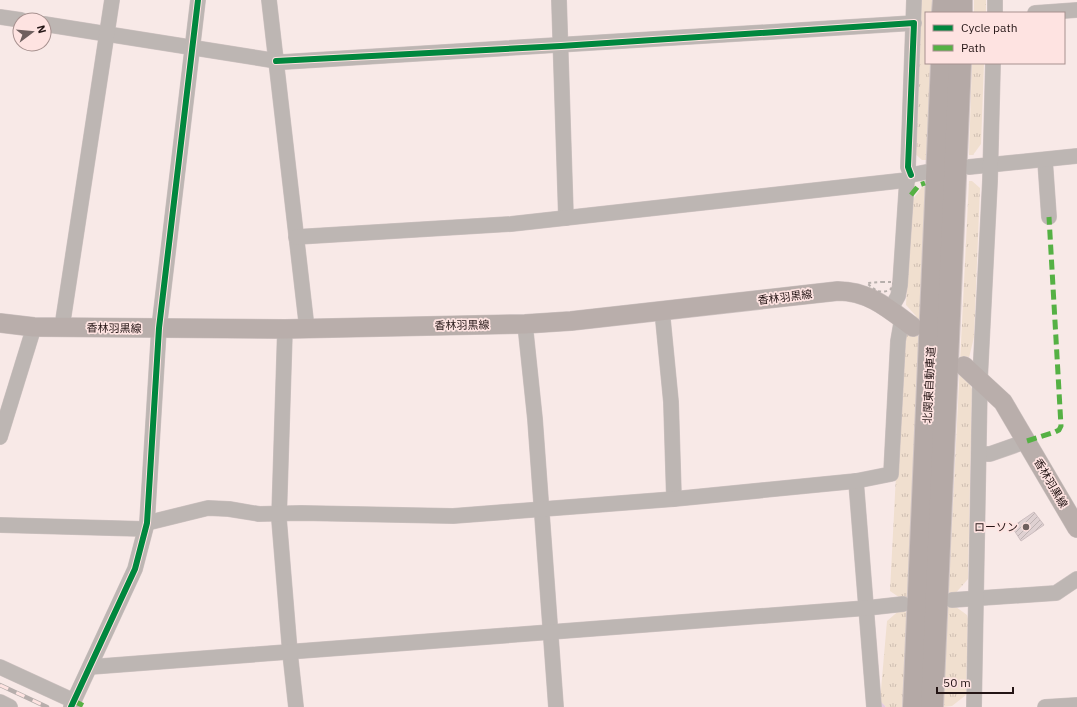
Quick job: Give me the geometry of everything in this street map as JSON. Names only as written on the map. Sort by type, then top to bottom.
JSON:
[{"type":"highway","points":[[943,12],[944,0]]},
{"type":"highway","points":[[961,0],[961,12]]},
{"type":"highway","name":"北関東自動車道","points":[[914,707],[942,64]]},
{"type":"highway","name":"北関東自動車道","points":[[932,707],[960,64]]},
{"type":"main road","name":"香林羽黒線","points":[[0,323],[34,327],[285,329],[525,324],[571,321],[838,291],[863,294],[902,318]]},
{"type":"main road","name":"香林羽黒線","points":[[964,366],[980,379],[1003,402],[1077,528]]},
{"type":"street","points":[[62,327],[112,0]]},
{"type":"street","points":[[0,667],[73,704],[136,569],[146,526],[159,328],[198,0]]},
{"type":"street","points":[[269,0],[307,329]]},
{"type":"street","points":[[559,0],[566,218]]},
{"type":"street","points":[[0,525],[146,526],[208,508],[228,508],[259,514],[279,513],[453,516],[674,499],[856,481],[891,474],[898,341],[902,318],[898,296],[909,178],[908,167],[914,0]]},
{"type":"street","points":[[995,0],[995,12]]},
{"type":"street","points":[[1049,12],[1077,10]]},
{"type":"street","points":[[0,17],[12,19]]},
{"type":"street","points":[[52,25],[276,61],[561,46],[914,23]]},
{"type":"street","points":[[974,707],[980,379],[993,64]]},
{"type":"street","points":[[969,167],[1077,156]]},
{"type":"street","points":[[1045,160],[1049,217]]},
{"type":"street","points":[[296,237],[511,224],[909,178],[926,172]]},
{"type":"street","points":[[662,310],[672,402],[674,499]]},
{"type":"street","points":[[525,324],[537,448],[556,707]]},
{"type":"street","points":[[0,438],[34,327]]},
{"type":"street","points":[[285,329],[279,513],[290,653],[296,707]]},
{"type":"street","points":[[979,454],[990,454],[1027,441]]},
{"type":"street","points":[[856,481],[874,707]]},
{"type":"street","points":[[952,600],[1056,593],[1077,580]]},
{"type":"street","points":[[90,667],[290,653],[902,604]]},
{"type":"street","points":[[0,702],[10,707]]},
{"type":"street","points":[[1046,707],[1077,705]]},
{"type":"path","points":[[882,282],[894,282],[891,289],[882,292],[874,290],[867,283],[882,282]]},
{"type":"green space","points":[[920,0],[932,0],[932,12],[925,12],[925,64],[930,64],[927,160],[922,160],[914,153]]},
{"type":"green space","points":[[974,0],[986,0],[986,12],[974,12]]},
{"type":"green space","points":[[972,64],[984,64],[981,144],[973,155],[969,155]]},
{"type":"green space","points":[[969,181],[972,181],[980,188],[974,337],[969,358],[967,356],[963,372],[972,389],[968,579],[953,596],[952,604],[967,615],[968,619],[966,695],[952,706],[943,707]]},
{"type":"green space","points":[[922,187],[925,187],[903,707],[886,707],[880,701],[887,621],[902,608],[903,600],[890,591],[903,340],[909,331],[911,333],[916,316],[906,305],[911,202]]},
{"type":"building","points":[[1034,512],[1044,525],[1021,541],[1012,527]]},
{"type":"waterway","points":[[879,702],[884,707]]},
{"type":"railway","points":[[0,685],[47,707]]},
{"type":"marked path","points":[[911,195],[919,185],[925,183]]},
{"type":"marked path","points":[[1027,441],[1055,432],[1059,430],[1061,426],[1049,217]]},
{"type":"marked path","points":[[74,701],[86,707]]},
{"type":"cycle path","points":[[71,707],[135,569],[147,523],[159,328],[198,0]]},
{"type":"cycle path","points":[[276,61],[561,46],[914,23],[908,167],[911,175]]},
{"type":"place","name":"ローソン","points":[[1026,527]]}]
